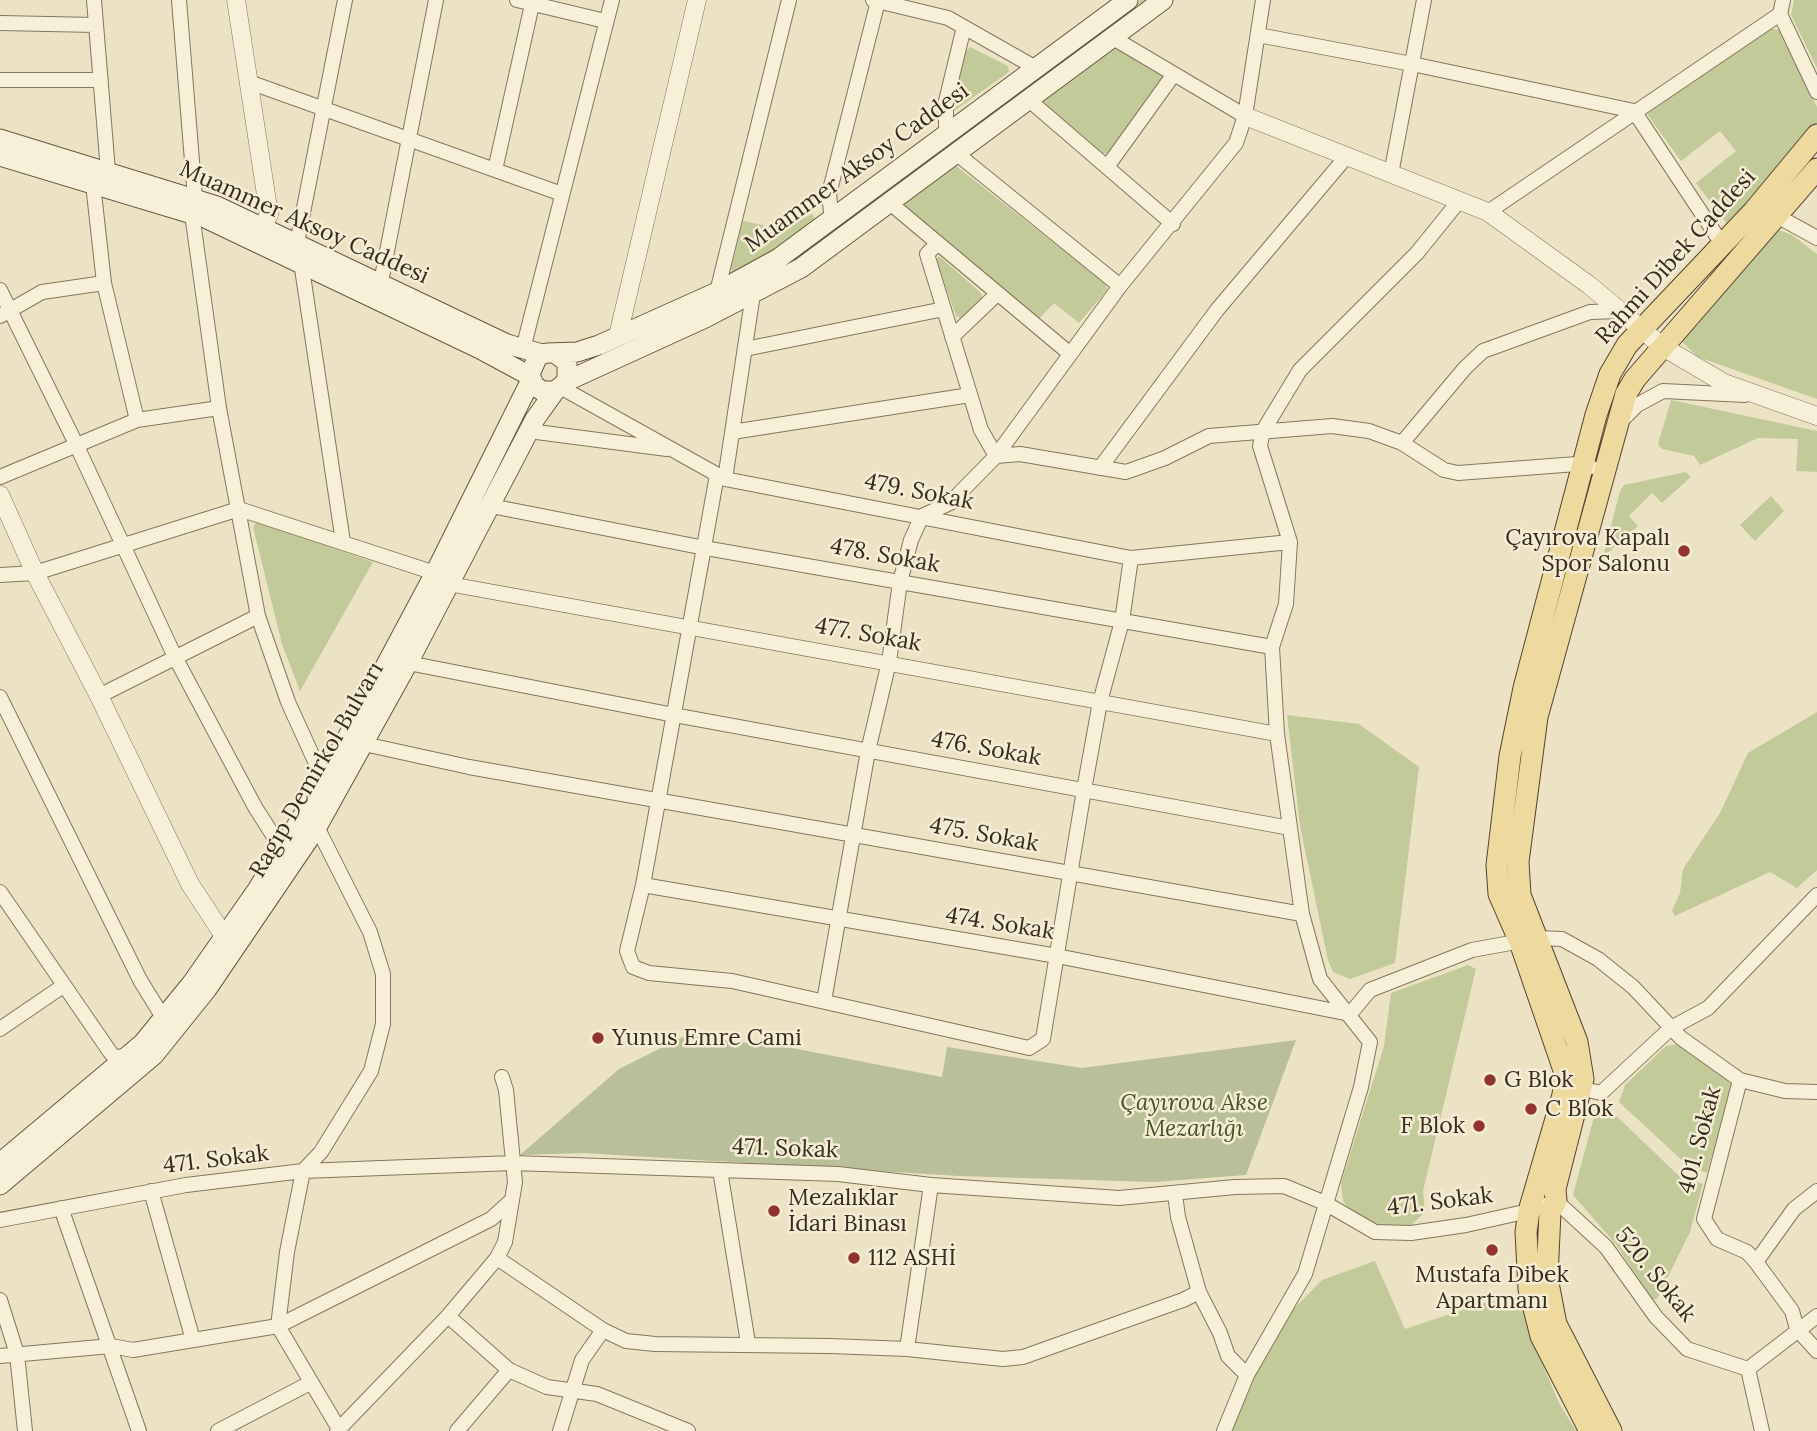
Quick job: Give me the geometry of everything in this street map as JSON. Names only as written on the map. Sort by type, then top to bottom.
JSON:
[{"type":"main road","name":"Muammer Aksoy Caddesi","points":[[299,253],[381,282],[540,352],[587,349],[717,292],[779,258],[1128,0]]},
{"type":"main road","points":[[0,156],[93,184],[194,206],[260,234],[531,378],[542,391],[562,387],[753,294],[828,250],[1163,0]]},
{"type":"main road","name":"Rahmi Dibek Caddesi","points":[[1611,1431],[1561,1337],[1552,1309],[1547,1278],[1548,1228],[1556,1201],[1555,1189],[1583,1089],[1583,1067],[1577,1042],[1528,940],[1502,907],[1497,882],[1510,756],[1524,688],[1610,374],[1627,345],[1722,244],[1817,135]]},
{"type":"main road","name":"Muammer Aksoy Caddesi","points":[[0,139],[108,171],[194,206]]},
{"type":"main road","name":"Rahmi Dibek Caddesi","points":[[1590,1431],[1549,1353],[1535,1315],[1526,1252],[1529,1211],[1563,1095],[1565,1073],[1528,940],[1517,877],[1533,744],[1567,604],[1607,471],[1616,427],[1634,379],[1817,169]]},
{"type":"main road","points":[[531,378],[532,363],[540,352],[567,362],[562,387]]},
{"type":"main road","name":"Ragıp Demirkol Bulvarı","points":[[2,1174],[153,1055],[173,1034],[317,827],[408,663],[531,378]]},
{"type":"main road","name":"Ragıp Demirkol Bulvarı","points":[[2,1174],[164,1019],[224,936],[283,851],[442,579],[491,506],[529,431],[562,387]]},
{"type":"street","points":[[94,0],[108,171]]},
{"type":"street","points":[[179,0],[194,206],[219,408],[258,616],[288,702],[324,781]]},
{"type":"street","points":[[236,0],[268,214],[260,234]]},
{"type":"street","points":[[343,542],[299,253],[345,0]]},
{"type":"street","points":[[381,282],[436,0]]},
{"type":"street","points":[[540,352],[562,194],[611,0]]},
{"type":"street","points":[[618,337],[697,0]]},
{"type":"street","points":[[717,292],[789,0]]},
{"type":"street","points":[[824,1002],[852,835],[889,662],[900,582],[911,540],[922,516],[950,503],[996,456],[1120,286],[1173,224],[1236,143],[1245,116],[1263,0]]},
{"type":"street","points":[[1391,174],[1424,0]]},
{"type":"street","points":[[495,170],[527,1],[605,21]]},
{"type":"street","points":[[832,221],[829,194],[876,1],[920,6],[964,27],[1036,68]]},
{"type":"street","points":[[1488,212],[1781,7],[1817,92]]},
{"type":"street","points":[[0,23],[96,25]]},
{"type":"street","points":[[946,134],[946,101],[964,27]]},
{"type":"street","points":[[1117,34],[1120,42],[1245,116],[1488,212],[1621,311],[1663,346],[1724,383],[1817,415]]},
{"type":"street","points":[[1258,35],[1634,111],[1722,244]]},
{"type":"street","points":[[1107,167],[1174,74]]},
{"type":"street","points":[[0,80],[101,80]]},
{"type":"street","points":[[249,82],[562,194]]},
{"type":"street","points":[[1029,100],[1173,224]]},
{"type":"street","points":[[956,153],[1120,286]]},
{"type":"street","points":[[1100,468],[1217,310],[1347,156]]},
{"type":"street","points":[[93,184],[104,283],[137,420]]},
{"type":"street","points":[[1224,1431],[1247,1375],[1305,1274],[1361,1087],[1370,1042],[1320,979],[1302,914],[1277,734],[1272,647],[1286,604],[1290,542],[1260,446],[1263,431],[1300,370],[1417,253],[1459,201]]},
{"type":"street","points":[[890,203],[1069,353]]},
{"type":"street","points":[[1777,216],[1817,239]]},
{"type":"street","points":[[937,244],[927,254],[981,430],[996,456]]},
{"type":"street","points":[[5,314],[42,292],[104,283]]},
{"type":"street","points":[[0,290],[5,314],[76,444],[175,657],[255,807],[283,851]]},
{"type":"street","points":[[753,294],[732,432],[705,548],[643,885],[627,951],[633,967],[649,973],[732,981],[1029,1048],[1043,1039],[1100,702],[1122,621],[1131,558]]},
{"type":"street","points":[[952,337],[997,294]]},
{"type":"street","points":[[745,349],[944,309]]},
{"type":"street","points":[[1402,443],[1465,368],[1483,351],[1590,312],[1621,311]]},
{"type":"street","name":"479. Sokak","points":[[562,387],[721,477],[1131,558],[1290,542]]},
{"type":"street","points":[[1616,427],[1637,405],[1663,391],[1761,396]]},
{"type":"street","points":[[732,432],[970,395]]},
{"type":"street","points":[[0,477],[137,420],[219,408]]},
{"type":"street","points":[[996,456],[1020,454],[1126,472],[1165,458],[1209,436],[1332,426],[1369,431],[1402,443],[1444,470],[1458,473],[1583,466],[1607,471]]},
{"type":"street","points":[[529,431],[675,450]]},
{"type":"street","points":[[0,495],[35,573],[99,696],[190,884],[224,936]]},
{"type":"street","name":"478. Sokak","points":[[491,506],[705,548],[1272,647]]},
{"type":"street","points":[[0,575],[35,573],[239,509]]},
{"type":"street","name":"477. Sokak","points":[[239,509],[343,542],[442,579],[1277,734]]},
{"type":"street","points":[[99,696],[258,616]]},
{"type":"street","name":"476. Sokak","points":[[408,663],[674,715],[1290,828]]},
{"type":"street","points":[[0,697],[141,980],[164,1019]]},
{"type":"street","name":"475. Sokak","points":[[364,744],[469,767],[1302,914]]},
{"type":"street","points":[[317,827],[370,932],[383,974],[383,1024],[370,1071],[321,1152],[303,1171],[286,1252],[278,1326],[338,1430],[448,1316],[497,1258],[505,1241],[516,1182],[506,1090],[502,1077]]},
{"type":"street","name":"474. Sokak","points":[[643,885],[1057,956],[1350,1014]]},
{"type":"street","points":[[0,892],[6,916],[63,986],[114,1057],[128,1056]]},
{"type":"street","points":[[1583,1089],[1601,1093],[1671,1028],[1708,1008],[1817,895]]},
{"type":"street","name":"401. Sokak","points":[[1350,1014],[1370,990],[1472,950],[1528,940],[1562,939],[1598,959],[1633,987],[1671,1028],[1740,1080],[1704,1219],[1717,1239],[1747,1252],[1756,1262],[1792,1311],[1797,1329],[1817,1351]]},
{"type":"street","points":[[0,1030],[63,986]]},
{"type":"street","points":[[1740,1080],[1785,1091],[1817,1093]]},
{"type":"street","name":"471. Sokak","points":[[0,1220],[151,1191],[303,1171],[513,1163],[838,1174],[931,1185],[1119,1198],[1235,1187],[1284,1186],[1325,1203],[1375,1232],[1411,1233],[1457,1227],[1529,1211],[1556,1201]]},
{"type":"street","points":[[720,1170],[748,1343]]},
{"type":"street","points":[[907,1349],[931,1185]]},
{"type":"street","points":[[151,1191],[193,1340]]},
{"type":"street","points":[[1756,1262],[1794,1209],[1817,1191]]},
{"type":"street","points":[[1175,1194],[1178,1217],[1199,1292],[1220,1333],[1228,1356],[1247,1375]]},
{"type":"street","points":[[0,1356],[111,1346],[133,1350],[278,1326],[491,1219],[512,1200]]},
{"type":"street","name":"520. Sokak","points":[[1556,1201],[1606,1247],[1656,1317],[1687,1349],[1748,1369]]},
{"type":"street","points":[[61,1208],[139,1431]]},
{"type":"street","points":[[497,1258],[603,1330],[626,1341],[655,1344],[748,1343],[907,1349],[1003,1360],[1023,1357],[1199,1292]]},
{"type":"street","points":[[0,1300],[17,1354],[24,1431]]},
{"type":"street","points":[[448,1316],[509,1370],[547,1387],[572,1393],[597,1394],[688,1431]]},
{"type":"street","points":[[1762,1431],[1748,1369],[1817,1316]]},
{"type":"street","points":[[560,1431],[582,1360],[603,1330]]},
{"type":"street","points":[[457,1431],[509,1370]]},
{"type":"street","points":[[218,1431],[310,1382]]},
{"type":"green space","points":[[1141,0],[1150,0],[838,232],[834,228]]},
{"type":"green space","points":[[1794,0],[1817,0],[1817,68],[1791,15]]},
{"type":"green space","points":[[1768,28],[1779,30],[1817,107],[1817,126],[1728,225],[1696,183],[1736,151],[1720,131],[1681,161],[1647,114]]},
{"type":"green space","points":[[970,47],[1008,66],[1009,72],[954,111],[951,107],[965,52]]},
{"type":"green space","points":[[1111,47],[1121,49],[1165,78],[1109,154],[1100,153],[1040,101]]},
{"type":"green space","points":[[955,165],[1106,284],[1107,290],[1079,323],[1054,303],[1037,321],[905,212],[904,205]]},
{"type":"green space","points":[[812,214],[818,223],[734,276],[731,269],[743,221],[782,229]]},
{"type":"green space","points":[[1779,230],[1792,235],[1817,254],[1817,399],[1698,357],[1681,341]]},
{"type":"green space","points":[[939,256],[981,293],[983,299],[962,319],[956,316],[936,260]]},
{"type":"green space","points":[[1671,400],[1817,431],[1817,472],[1796,471],[1798,439],[1758,438],[1700,465],[1694,456],[1662,449],[1658,444]]},
{"type":"green space","points":[[1686,472],[1691,477],[1662,503],[1652,493],[1629,516],[1638,526],[1603,557],[1620,491],[1624,485]]},
{"type":"green space","points":[[1771,496],[1784,511],[1755,541],[1740,525]]},
{"type":"green space","points":[[257,522],[373,562],[300,691],[282,644],[253,527]]},
{"type":"green space","points":[[1817,712],[1817,870],[1797,888],[1770,872],[1675,916],[1672,911],[1680,893],[1683,869],[1720,813],[1748,753]]},
{"type":"green space","points":[[1287,715],[1359,724],[1419,767],[1395,963],[1350,979],[1333,972],[1328,960],[1300,826]]},
{"type":"green space","points":[[1468,965],[1476,969],[1423,1191],[1425,1212],[1406,1230],[1376,1230],[1352,1214],[1343,1201],[1341,1183],[1384,1046],[1391,993]]},
{"type":"green space","name":"Çayırova Akse Mezarlığı","points":[[685,1036],[792,1048],[942,1077],[947,1047],[1082,1068],[1296,1040],[1246,1175],[1154,1182],[959,1176],[583,1153],[520,1155],[619,1069]]},
{"type":"green space","points":[[1681,1044],[1722,1073],[1732,1086],[1707,1173],[1687,1165],[1619,1102],[1625,1085],[1666,1046]]},
{"type":"green space","points":[[1606,1106],[1677,1174],[1703,1184],[1690,1232],[1657,1299],[1652,1299],[1615,1243],[1573,1195],[1595,1113]]},
{"type":"green space","points":[[1375,1261],[1405,1329],[1484,1303],[1522,1296],[1537,1351],[1559,1403],[1576,1431],[1228,1431],[1265,1356],[1290,1313],[1322,1280]]},
{"type":"place","name":"Çayırova Kapalı Spor Salonu","points":[[1684,551]]},
{"type":"place","name":"Yunus Emre Cami","points":[[598,1038]]},
{"type":"place","name":"G Blok","points":[[1490,1080]]},
{"type":"place","name":"C Blok","points":[[1531,1109]]},
{"type":"place","name":"F Blok","points":[[1479,1126]]},
{"type":"place","name":"Mezalıklar İdari Binası","points":[[774,1211]]},
{"type":"place","name":"Mustafa Dibek Apartmanı","points":[[1492,1250]]},
{"type":"place","name":"112 ASHİ","points":[[854,1258]]}]
